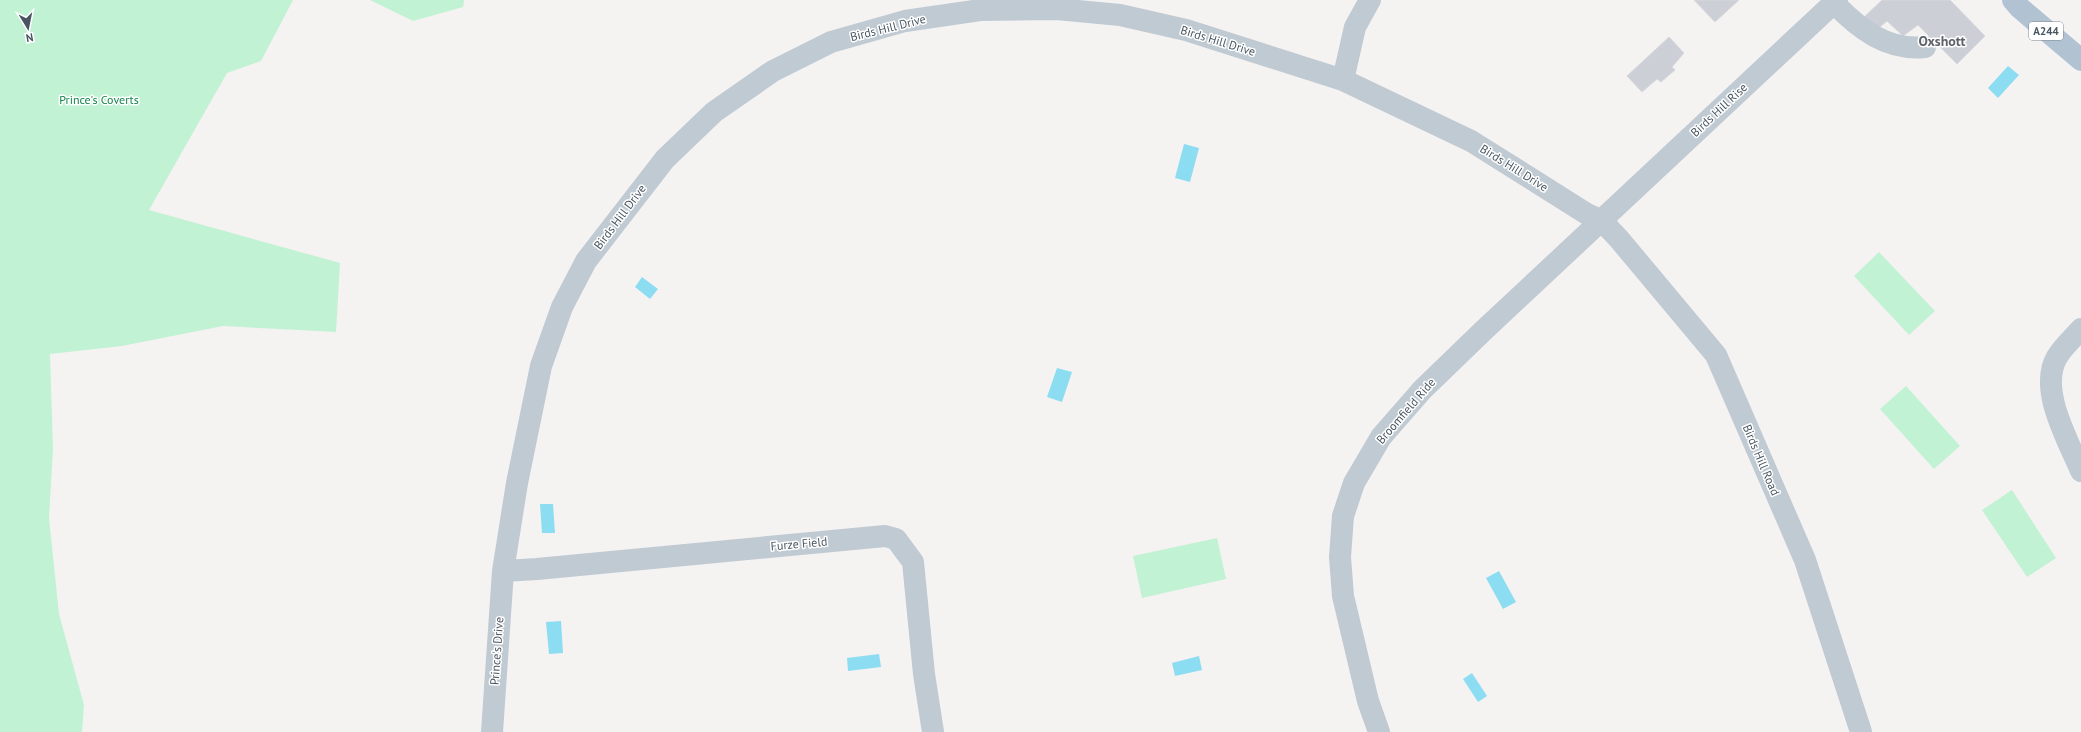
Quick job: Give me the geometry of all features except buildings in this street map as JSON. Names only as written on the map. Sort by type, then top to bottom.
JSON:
[{"type":"main road","name":"A244","points":[[2013,0],[2020,8],[2081,60]]},
{"type":"street","points":[[1343,80],[1355,27],[1370,0]]},
{"type":"street","points":[[1836,2],[1851,20],[1874,38],[1912,48],[1925,47]]},
{"type":"street","name":"Birds Hill Rise","points":[[1602,221],[1836,2]]},
{"type":"street","name":"Birds Hill Drive","points":[[503,571],[517,483],[541,366],[562,307],[586,261],[665,159],[714,112],[773,71],[831,42],[905,21],[980,10],[1057,9],[1120,15],[1186,30],[1343,80],[1471,141],[1587,214],[1602,221]]},
{"type":"street","name":"Broomfield Ride","points":[[1378,732],[1368,701],[1343,596],[1340,557],[1343,516],[1354,483],[1381,437],[1422,390],[1602,221]]},
{"type":"street","name":"Birds Hill Road","points":[[1602,221],[1716,355],[1805,560],[1861,732]]},
{"type":"street","points":[[2081,329],[2056,358],[2051,374],[2051,397],[2081,471]]},
{"type":"street","name":"Furze Field","points":[[503,571],[885,536],[896,540],[913,562],[924,674],[933,732]]},
{"type":"street","name":"Prince's Drive","points":[[492,732],[503,571]]},
{"type":"green space","name":"Prince's Coverts","points":[[0,0],[293,0],[261,61],[227,73],[149,210],[340,263],[336,332],[223,326],[122,346],[50,354],[53,449],[49,518],[59,614],[84,705],[82,732],[0,732]]},
{"type":"green space","points":[[370,0],[464,0],[463,7],[413,21]]},
{"type":"green space","points":[[1879,252],[1935,311],[1909,335],[1854,276]]},
{"type":"green space","points":[[1906,386],[1960,446],[1934,469],[1880,409]]},
{"type":"green space","points":[[2012,490],[2056,558],[2027,577],[1982,510]]},
{"type":"green space","points":[[1217,538],[1226,579],[1142,598],[1133,556]]},
{"type":"water","points":[[2008,66],[2019,75],[1998,98],[1988,88]]},
{"type":"water","points":[[1184,144],[1199,148],[1190,182],[1175,178]]},
{"type":"water","points":[[642,277],[658,289],[650,299],[635,287]]},
{"type":"water","points":[[1057,368],[1072,372],[1062,402],[1047,397]]},
{"type":"water","points":[[540,504],[553,504],[555,533],[542,533]]},
{"type":"water","points":[[1499,571],[1516,602],[1503,609],[1486,578]]},
{"type":"water","points":[[561,621],[563,653],[549,654],[546,622]]},
{"type":"water","points":[[879,654],[881,667],[848,671],[847,658]]},
{"type":"water","points":[[1199,656],[1202,670],[1175,676],[1172,663]]},
{"type":"water","points":[[1472,673],[1487,696],[1478,702],[1463,679]]},
{"type":"district","name":"Oxshott","points":[[1942,41]]}]
